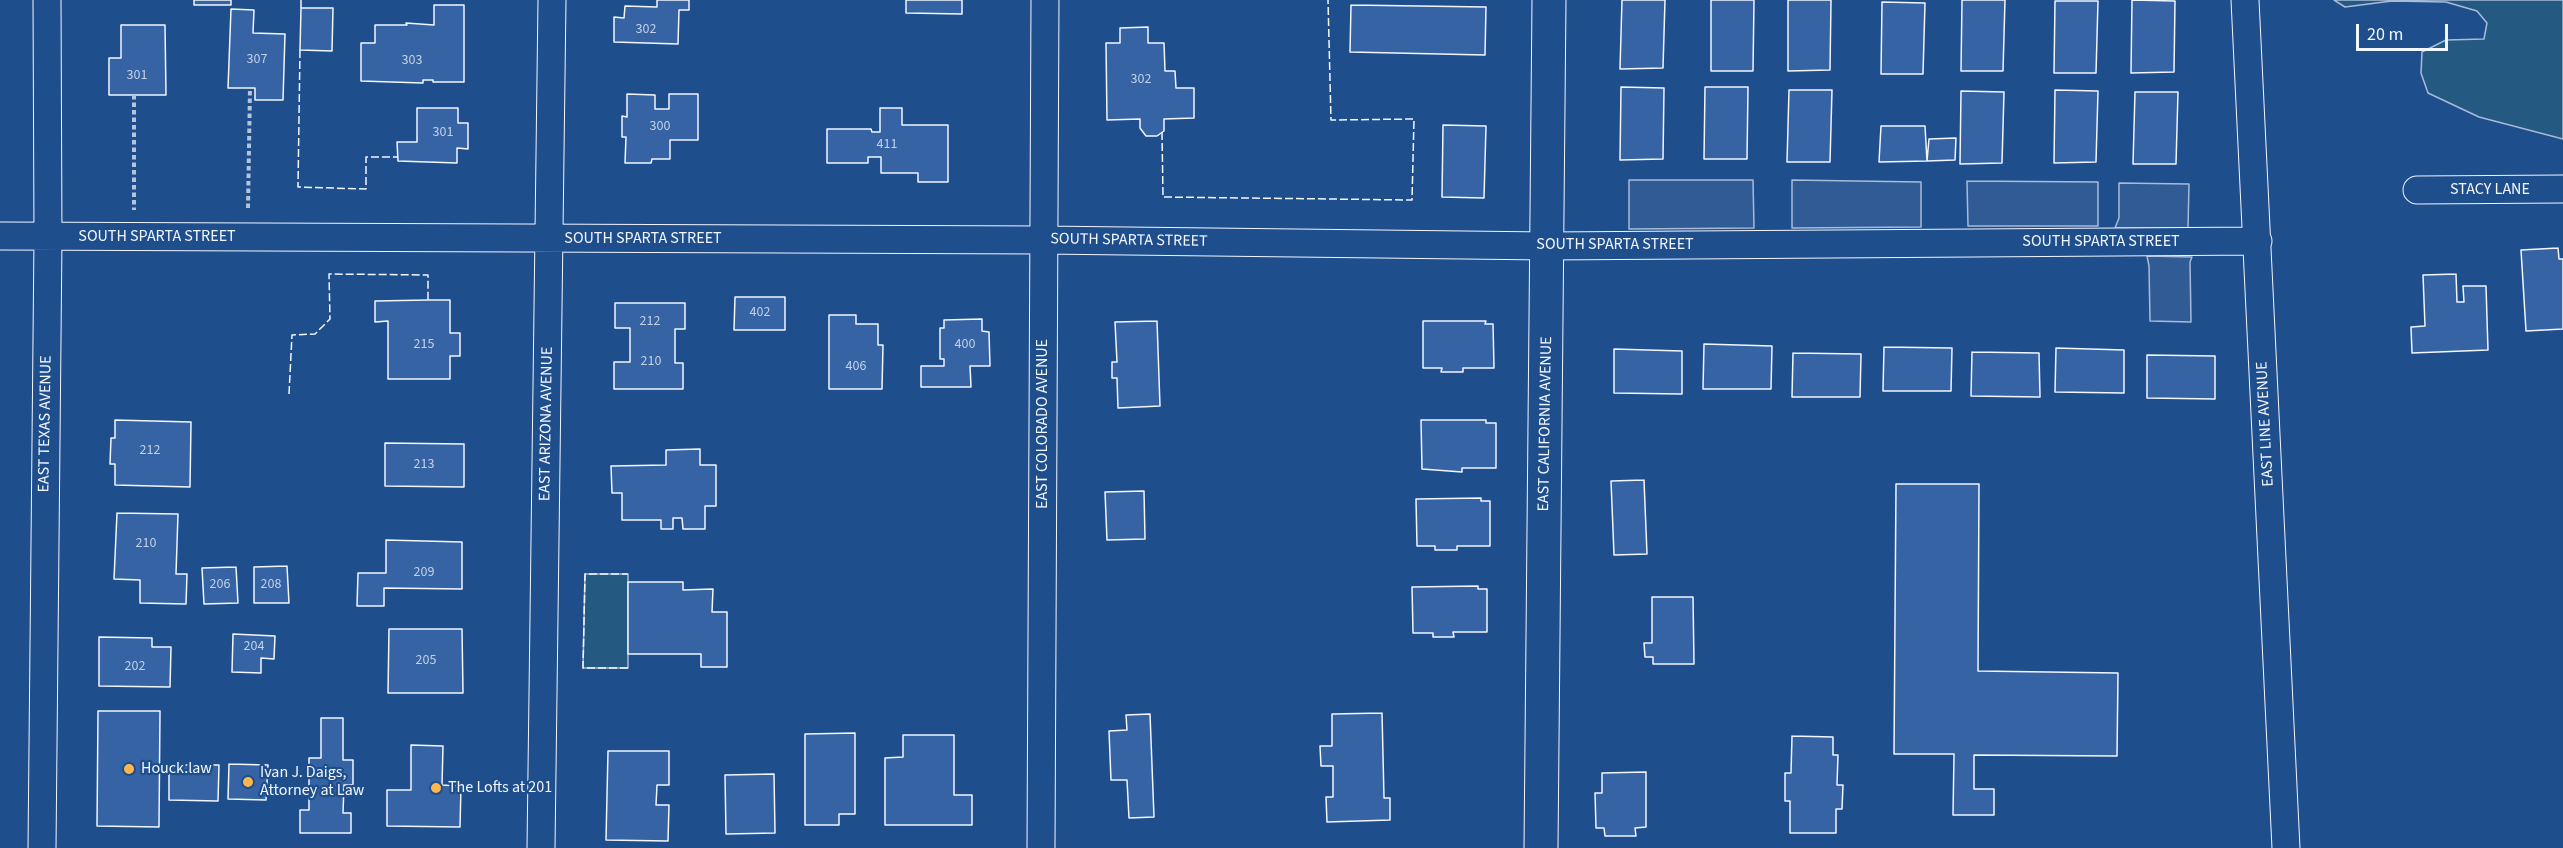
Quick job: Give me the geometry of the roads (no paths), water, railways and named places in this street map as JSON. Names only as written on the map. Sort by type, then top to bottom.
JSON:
[{"type":"main road","name":"EAST CALIFORNIA AVENUE","points":[[1541,848],[1549,0]]},
{"type":"street","name":"EAST TEXAS AVENUE","points":[[42,848],[48,237],[47,0]]},
{"type":"street","name":"EAST ARIZONA AVENUE","points":[[541,848],[552,0]]},
{"type":"street","name":"EAST COLORADO AVENUE","points":[[1041,848],[1045,0]]},
{"type":"street","name":"EAST LINE AVENUE","points":[[2245,0],[2286,848]]},
{"type":"street","name":"STACY LANE","points":[[2417,190],[2563,189]]},
{"type":"street","name":"SOUTH SPARTA STREET","points":[[0,236],[1043,240],[1548,246],[2258,241]]},
{"type":"place","name":"Houck.law","points":[[129,769]]},
{"type":"place","name":"Ivan J. Daigs, Attorney at Law","points":[[248,782]]},
{"type":"place","name":"The Lofts at 201","points":[[436,788]]}]
